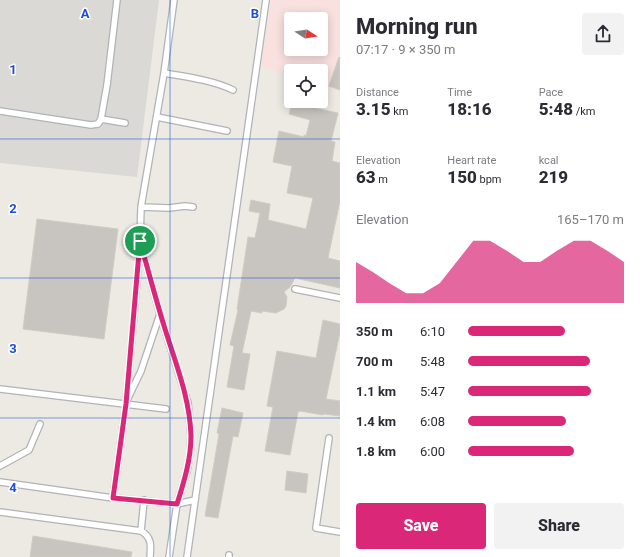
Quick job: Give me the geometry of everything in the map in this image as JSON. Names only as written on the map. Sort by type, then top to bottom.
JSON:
[{"type":"lane","points":[[0,111],[91,125],[98,124],[101,119],[107,85],[116,0]]},
{"type":"lane","points":[[113,498],[126,404],[140,241],[141,207],[157,117],[174,0]]},
{"type":"lane","points":[[187,557],[266,0]]},
{"type":"lane","points":[[164,73],[225,86],[233,90]]},
{"type":"lane","points":[[157,117],[227,131]]},
{"type":"lane","points":[[101,119],[125,123]]},
{"type":"lane","points":[[141,207],[193,207]]},
{"type":"lane","points":[[140,241],[189,410],[191,436],[190,453],[187,471],[177,504],[169,557]]},
{"type":"lane","points":[[295,289],[340,298]]},
{"type":"lane","points":[[126,404],[141,371],[160,314]]},
{"type":"lane","points":[[0,389],[166,409]]},
{"type":"lane","points":[[0,466],[28,450],[40,424]]},
{"type":"lane","points":[[329,438],[316,528],[340,532]]},
{"type":"lane","points":[[0,482],[113,498],[177,504],[195,500]]},
{"type":"lane","points":[[141,531],[144,500]]},
{"type":"lane","points":[[0,512],[141,531],[146,534],[151,542],[150,557]]},
{"type":"shaded area","points":[[0,0],[159,0],[137,177],[0,163]]},
{"type":"shaded area","points":[[271,0],[340,0],[340,92],[328,88],[328,64],[284,64],[284,74],[261,66]]},
{"type":"building","points":[[339,57],[340,58],[340,90],[329,86]]},
{"type":"building","points":[[291,108],[315,108],[338,113],[331,141],[335,142],[332,161],[340,163],[340,201],[328,258],[340,261],[340,288],[295,278],[290,287],[284,292],[287,297],[286,306],[284,309],[276,313],[251,311],[242,353],[250,354],[244,390],[227,387],[234,346],[230,345],[238,310],[248,237],[255,238],[260,213],[249,211],[251,200],[270,204],[268,220],[306,229],[313,198],[287,193],[292,166],[273,162],[279,131],[304,137],[304,135],[306,136],[310,120],[289,114]]},
{"type":"building","points":[[37,219],[118,229],[104,339],[23,329]]},
{"type":"building","points":[[323,320],[340,324],[340,332],[326,399],[340,401],[340,416],[300,411],[298,412],[290,455],[265,451],[273,407],[267,406],[277,351],[316,358]]},
{"type":"building","points":[[222,408],[243,413],[238,437],[233,436],[218,518],[205,516]]},
{"type":"building","points":[[287,471],[308,474],[306,493],[285,490]]},
{"type":"building","points":[[33,536],[132,552],[131,557],[30,557]]},
{"type":"route","points":[[140,241],[160,314],[188,403],[191,436],[190,453],[187,471],[177,504],[113,498],[126,404],[140,241]]}]
